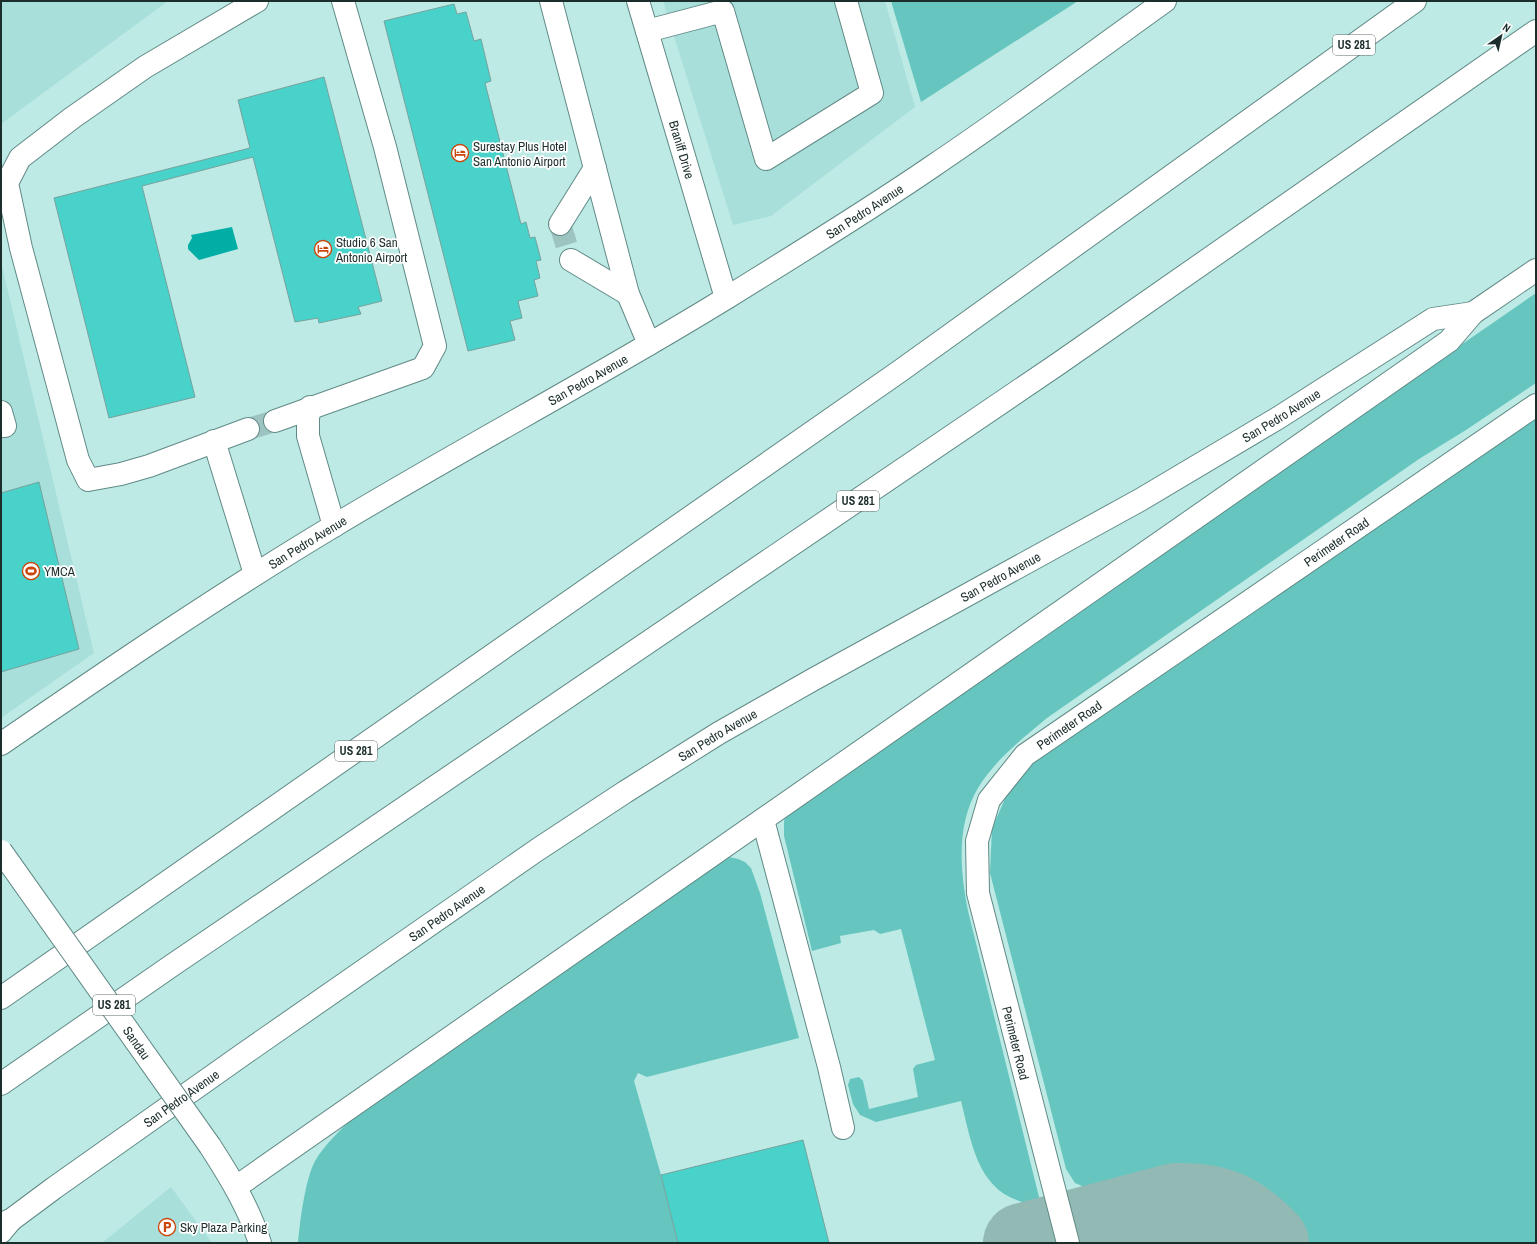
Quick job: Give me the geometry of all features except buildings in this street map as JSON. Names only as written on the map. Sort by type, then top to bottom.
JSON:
[{"type":"main road","points":[[248,429],[214,441],[198,449],[149,466],[121,474],[88,480],[78,460],[66,418],[21,248],[7,183],[20,158],[72,118],[145,67],[257,1]]},
{"type":"main road","points":[[275,421],[310,407],[423,368],[435,346],[385,147],[343,1]]},
{"type":"main road","points":[[551,1],[628,294],[649,344]]},
{"type":"main road","name":"Braniff Drive","points":[[638,1],[726,298]]},
{"type":"main road","points":[[647,31],[722,6],[766,159],[872,93],[846,1]]},
{"type":"main road","name":"San Pedro Avenue","points":[[1,744],[183,620],[255,574],[334,526],[649,344],[874,206],[934,166],[1165,1]]},
{"type":"main road","name":"US 281","points":[[1,998],[900,371],[1415,1]]},
{"type":"main road","name":"US 281","points":[[1,1084],[174,964],[1058,364],[1536,31]]},
{"type":"main road","points":[[560,224],[595,168]]},
{"type":"main road","points":[[571,260],[628,294]]},
{"type":"main road","name":"San Pedro Avenue","points":[[236,1187],[1449,341],[1473,314],[1536,270]]},
{"type":"main road","name":"San Pedro Avenue","points":[[4,1225],[107,1150],[494,879],[587,817],[683,756],[814,679],[1140,500],[1311,397],[1433,319],[1473,314]]},
{"type":"main road","name":"Perimeter Road","points":[[1068,1243],[978,893],[977,841],[989,800],[1025,755],[1536,405]]},
{"type":"main road","points":[[310,407],[308,418],[308,436],[334,526]]},
{"type":"main road","points":[[1,412],[5,426],[1,426]]},
{"type":"main road","points":[[214,441],[255,574]]},
{"type":"main road","points":[[763,820],[827,1060],[843,1128]]},
{"type":"main road","name":"Sandau","points":[[1,851],[210,1146],[236,1187],[254,1224],[260,1243]]},
{"type":"shaded area","points":[[1,1],[168,1],[1,124]]},
{"type":"shaded area","points":[[663,1],[885,1],[915,107],[771,216],[733,225]]},
{"type":"shaded area","points":[[891,1],[1078,1],[921,102]]},
{"type":"shaded area","points":[[232,227],[238,249],[199,260],[188,249],[188,245],[192,238],[191,235]]},
{"type":"shaded area","points":[[1,262],[94,653],[1,718]]},
{"type":"shaded area","points":[[1536,293],[1536,383],[1466,430],[1419,459],[1047,718],[992,768],[978,788],[966,817],[963,833],[962,864],[965,896],[1041,1205],[1020,1201],[1004,1194],[992,1183],[982,1170],[975,1154],[961,1101],[876,1122],[860,1115],[853,1104],[848,1085],[850,1079],[859,1077],[863,1081],[869,1109],[918,1097],[913,1069],[916,1065],[935,1060],[901,929],[880,934],[874,930],[840,936],[841,943],[812,951],[784,836],[784,821],[786,815],[1122,579]]},
{"type":"shaded area","points":[[1536,417],[1536,1243],[1300,1243],[1295,1232],[1271,1205],[1234,1183],[1192,1172],[1154,1177],[1105,1190],[1089,1189],[1075,1183],[1066,1169],[990,873],[992,828],[1009,790],[1040,756]]},
{"type":"shaded area","points":[[720,857],[738,859],[745,862],[751,868],[760,893],[799,1038],[647,1077],[638,1073],[634,1081],[661,1175],[678,1243],[298,1243],[306,1189],[311,1169],[328,1143],[353,1117]]},
{"type":"shaded area","points":[[171,1187],[212,1243],[102,1243]]},
{"type":"shaded area","points":[[1181,1230],[1206,1232],[1218,1236],[1229,1243],[1127,1243]]},
{"type":"taxiway","points":[[1023,1243],[1176,1203],[1191,1203],[1216,1207],[1228,1211],[1249,1224],[1269,1243]]},
{"type":"tunnel","points":[[560,224],[571,260]]},
{"type":"tunnel","points":[[248,429],[275,421]]},
{"type":"place","name":"Surestay Plus Hotel San Antonio Airport","points":[[460,153]]},
{"type":"place","name":"Studio 6 San Antonio Airport","points":[[323,249]]},
{"type":"place","name":"YMCA","points":[[31,571]]},
{"type":"place","name":"Sky Plaza Parking","points":[[167,1227]]}]
